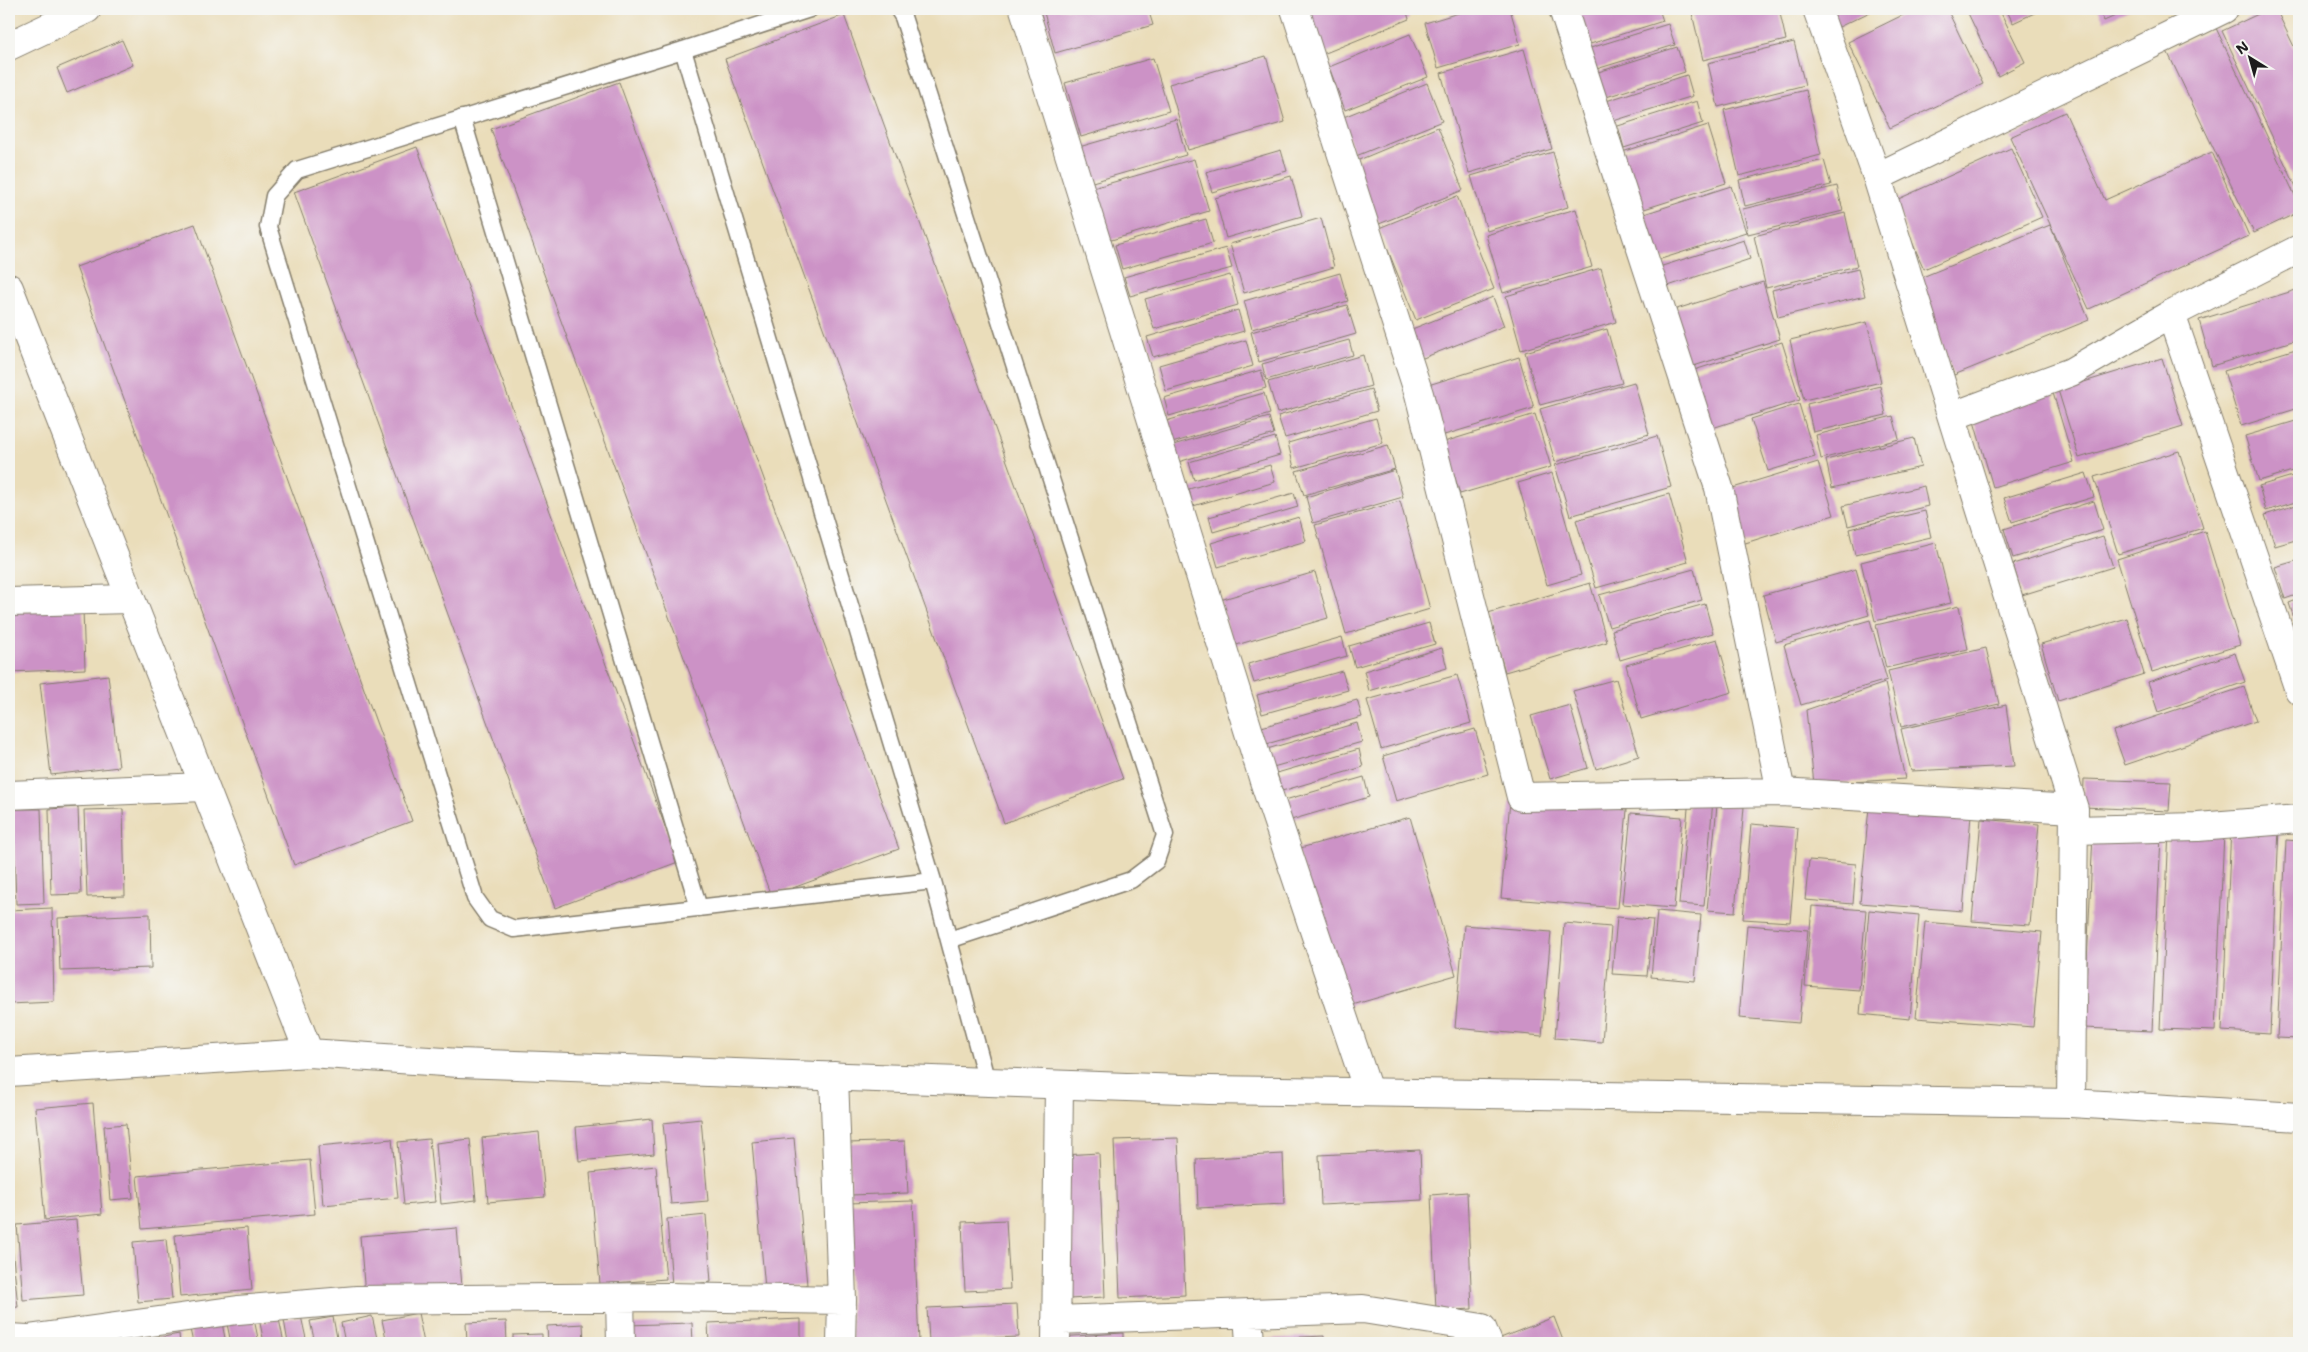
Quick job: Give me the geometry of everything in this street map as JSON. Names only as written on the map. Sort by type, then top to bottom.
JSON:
[{"type":"street","points":[[9,46],[87,9]]},
{"type":"street","points":[[1024,9],[1264,781],[1368,1092]]},
{"type":"street","points":[[1295,9],[1419,394],[1521,797],[1781,792],[2074,820],[2198,827],[2299,819]]},
{"type":"street","points":[[1563,9],[1719,488],[1781,792]]},
{"type":"street","points":[[1817,9],[1877,178],[1953,416],[2074,820],[2071,1103]]},
{"type":"street","points":[[1877,178],[2224,9]]},
{"type":"street","points":[[1953,416],[2071,372],[2171,314],[2299,249]]},
{"type":"street","points":[[9,288],[309,1053]]},
{"type":"street","points":[[2171,314],[2299,690]]},
{"type":"street","points":[[9,602],[130,599]]},
{"type":"street","points":[[9,795],[204,787]]},
{"type":"street","points":[[9,1072],[309,1053],[459,1063],[1209,1090],[2071,1103],[2299,1117]]},
{"type":"street","points":[[834,1076],[842,1300],[841,1343]]},
{"type":"street","points":[[1060,1085],[1056,1331],[1248,1314],[1363,1309],[1482,1328],[1488,1343]]},
{"type":"street","points":[[9,1338],[28,1339],[238,1310],[357,1300],[620,1298],[842,1300]]},
{"type":"street","points":[[620,1298],[621,1343]]},
{"type":"street","points":[[1248,1314],[1250,1343]]},
{"type":"lane","points":[[810,9],[297,170],[274,196],[268,227],[475,898],[490,919],[514,929],[933,881]]},
{"type":"lane","points":[[898,9],[903,17],[1165,835],[1156,860],[1131,880],[949,940]]},
{"type":"lane","points":[[683,50],[933,881],[987,1082]]},
{"type":"lane","points":[[462,118],[699,908]]},
{"type":"building","points":[[1043,9],[1148,9],[1153,25],[1055,53]]},
{"type":"building","points":[[1305,9],[1406,9],[1409,19],[1323,54]]},
{"type":"building","points":[[1419,9],[1436,9],[1421,14]]},
{"type":"building","points":[[1472,9],[1510,9],[1520,44],[1438,68],[1425,23]]},
{"type":"building","points":[[1572,9],[1659,9],[1663,21],[1584,46]]},
{"type":"building","points":[[1691,9],[1779,9],[1786,40],[1703,60]]},
{"type":"building","points":[[1830,9],[1876,9],[1839,27]]},
{"type":"building","points":[[1915,9],[1947,9],[1983,84],[1890,128],[1848,42]]},
{"type":"building","points":[[1966,9],[1999,9],[2025,62],[1998,76]]},
{"type":"building","points":[[2006,9],[2043,9],[2013,23]]},
{"type":"building","points":[[2098,9],[2131,9],[2104,21]]},
{"type":"building","points":[[2269,9],[2276,9],[2299,57],[2299,193],[2222,31]]},
{"type":"building","points":[[844,15],[1123,779],[1004,823],[725,59]]},
{"type":"building","points":[[1668,24],[1675,45],[1590,71],[1584,50]]},
{"type":"building","points":[[2216,28],[2299,204],[2299,212],[2254,233],[2167,51]]},
{"type":"building","points":[[1410,34],[1428,77],[1345,110],[1329,67]]},
{"type":"building","points":[[122,40],[133,65],[67,93],[57,68]]},
{"type":"building","points":[[1794,42],[1805,85],[1718,107],[1708,63]]},
{"type":"building","points":[[1677,47],[1685,72],[1600,99],[1592,74]]},
{"type":"building","points":[[1524,49],[1552,149],[1469,173],[1441,73]]},
{"type":"building","points":[[1266,56],[1285,122],[1188,150],[1169,84]]},
{"type":"building","points":[[1153,58],[1169,111],[1081,137],[1065,83]]},
{"type":"building","points":[[1687,75],[1693,96],[1607,123],[1600,103]]},
{"type":"building","points":[[619,82],[899,849],[771,896],[491,129]]},
{"type":"building","points":[[1427,83],[1442,121],[1356,156],[1341,118]]},
{"type":"building","points":[[1806,90],[1821,155],[1739,176],[1724,110]]},
{"type":"building","points":[[1697,101],[1703,123],[1624,148],[1618,126]]},
{"type":"building","points":[[2065,112],[2105,200],[2212,152],[2249,236],[2089,309],[2010,137]]},
{"type":"building","points":[[1176,119],[1186,155],[1089,183],[1079,147]]},
{"type":"building","points":[[1708,125],[1726,183],[1638,211],[1619,153]]},
{"type":"building","points":[[1438,127],[1463,190],[1379,224],[1354,162]]},
{"type":"building","points":[[417,147],[678,862],[555,908],[294,192]]},
{"type":"building","points":[[2011,148],[2042,217],[1924,269],[1894,201]]},
{"type":"building","points":[[1281,150],[1287,171],[1212,192],[1206,172]]},
{"type":"building","points":[[1553,152],[1568,207],[1487,231],[1471,176]]},
{"type":"building","points":[[1194,159],[1209,211],[1108,241],[1093,188]]},
{"type":"building","points":[[1824,160],[1831,185],[1745,206],[1739,180]]},
{"type":"building","points":[[1291,176],[1302,216],[1226,238],[1215,198]]},
{"type":"building","points":[[1731,186],[1746,232],[1658,260],[1644,214]]},
{"type":"building","points":[[1837,186],[1843,211],[1748,234],[1743,209]]},
{"type":"building","points":[[1457,196],[1494,289],[1416,320],[1379,228]]},
{"type":"building","points":[[1576,209],[1592,267],[1503,293],[1486,235]]},
{"type":"building","points":[[1845,213],[1857,266],[1766,288],[1754,236]]},
{"type":"building","points":[[1321,218],[1334,267],[1244,293],[1230,244]]},
{"type":"building","points":[[1206,219],[1213,243],[1122,269],[1115,245]]},
{"type":"building","points":[[195,224],[412,821],[294,865],[76,267]]},
{"type":"building","points":[[2050,225],[2089,320],[1954,375],[1915,280]]},
{"type":"building","points":[[1744,240],[1750,259],[1662,288],[1656,268]]},
{"type":"building","points":[[1226,248],[1232,268],[1130,296],[1124,277]]},
{"type":"building","points":[[1601,268],[1616,322],[1521,350],[1506,296]]},
{"type":"building","points":[[1858,269],[1865,296],[1778,317],[1772,290]]},
{"type":"building","points":[[1340,273],[1348,301],[1252,329],[1244,301]]},
{"type":"building","points":[[1230,275],[1238,305],[1154,329],[1145,299]]},
{"type":"building","points":[[1763,282],[1780,339],[1684,369],[1667,312]]},
{"type":"building","points":[[2296,290],[2299,302],[2299,339],[2212,366],[2199,320]]},
{"type":"building","points":[[1493,297],[1504,326],[1418,360],[1407,331]]},
{"type":"building","points":[[1347,305],[1356,334],[1259,362],[1251,332]]},
{"type":"building","points":[[1238,310],[1244,331],[1153,357],[1147,337]]},
{"type":"building","points":[[1867,322],[1881,382],[1804,400],[1790,340]]},
{"type":"building","points":[[1607,329],[1622,383],[1540,405],[1525,352]]},
{"type":"building","points":[[1246,340],[1253,366],[1166,391],[1159,365]]},
{"type":"building","points":[[1349,340],[1353,355],[1266,380],[1262,364]]},
{"type":"building","points":[[1782,342],[1800,400],[1703,431],[1685,373]]},
{"type":"building","points":[[2299,348],[2299,408],[2241,426],[2224,371]]},
{"type":"building","points":[[1363,355],[1371,386],[1277,413],[1268,382]]},
{"type":"building","points":[[1519,357],[1534,408],[1441,436],[1425,386]]},
{"type":"building","points":[[2162,358],[2183,426],[2079,458],[2058,390]]},
{"type":"building","points":[[1261,370],[1266,388],[1169,416],[1164,398]]},
{"type":"building","points":[[1634,382],[1649,434],[1555,462],[1540,409]]},
{"type":"building","points":[[1880,386],[1886,415],[1813,432],[1807,404]]},
{"type":"building","points":[[1371,389],[1377,411],[1285,438],[1278,416]]},
{"type":"building","points":[[1264,393],[1270,414],[1172,443],[1166,421]]},
{"type":"building","points":[[2053,393],[2074,462],[1993,487],[1973,418]]},
{"type":"building","points":[[1799,404],[1815,457],[1768,471],[1751,419]]},
{"type":"building","points":[[1535,414],[1551,467],[1460,494],[1444,442]]},
{"type":"building","points":[[1893,416],[1899,439],[1821,459],[1816,435]]},
{"type":"building","points":[[1269,417],[1274,434],[1178,462],[1173,445]]},
{"type":"building","points":[[1376,418],[1383,443],[1294,468],[1288,443]]},
{"type":"building","points":[[2299,420],[2299,469],[2259,481],[2245,436]]},
{"type":"building","points":[[1657,436],[1671,487],[1570,516],[1555,465]]},
{"type":"building","points":[[1275,437],[1280,455],[1194,480],[1189,462]]},
{"type":"building","points":[[1914,438],[1921,467],[1832,488],[1826,460]]},
{"type":"building","points":[[1388,445],[1395,469],[1304,495],[1296,471]]},
{"type":"building","points":[[2179,451],[2203,528],[2118,554],[2094,477]]},
{"type":"building","points":[[1818,462],[1834,515],[1739,545],[1723,491]]},
{"type":"building","points":[[1270,465],[1275,482],[1193,506],[1189,489]]},
{"type":"building","points":[[1395,470],[1403,497],[1313,523],[1306,497]]},
{"type":"building","points":[[1552,473],[1581,575],[1547,585],[1518,483]]},
{"type":"building","points":[[2086,473],[2094,497],[2012,522],[2004,498]]},
{"type":"building","points":[[2299,474],[2299,501],[2266,511],[2259,486]]},
{"type":"building","points":[[1924,486],[1928,506],[1848,526],[1843,506]]},
{"type":"building","points":[[1294,493],[1298,507],[1213,532],[1209,517]]},
{"type":"building","points":[[1669,494],[1688,562],[1596,588],[1576,520]]},
{"type":"building","points":[[1400,501],[1430,609],[1346,634],[1315,525]]},
{"type":"building","points":[[2094,501],[2103,530],[2013,558],[2004,529]]},
{"type":"building","points":[[2299,504],[2299,539],[2275,546],[2265,515]]},
{"type":"building","points":[[1925,511],[1931,537],[1855,555],[1849,529]]},
{"type":"building","points":[[1299,517],[1306,541],[1218,567],[1211,543]]},
{"type":"building","points":[[2205,531],[2240,645],[2152,672],[2117,559]]},
{"type":"building","points":[[2103,536],[2113,567],[2022,595],[2013,564]]},
{"type":"building","points":[[1936,543],[1951,603],[1875,621],[1861,562]]},
{"type":"building","points":[[2299,560],[2299,594],[2285,599],[2275,567]]},
{"type":"building","points":[[1694,569],[1702,600],[1609,627],[1599,595]]},
{"type":"building","points":[[1856,569],[1869,615],[1776,642],[1763,595]]},
{"type":"building","points":[[1315,572],[1328,618],[1233,646],[1220,600]]},
{"type":"building","points":[[1590,583],[1607,642],[1505,672],[1488,613]]},
{"type":"building","points":[[2299,599],[2299,634],[2289,603]]},
{"type":"building","points":[[1705,604],[1713,633],[1620,660],[1612,630]]},
{"type":"building","points":[[1959,606],[1968,649],[1886,668],[1876,625]]},
{"type":"building","points":[[83,609],[85,669],[9,672],[9,612]]},
{"type":"building","points":[[2127,618],[2144,674],[2058,701],[2041,644]]},
{"type":"building","points":[[1870,620],[1887,680],[1801,705],[1784,645]]},
{"type":"building","points":[[1429,623],[1435,644],[1355,667],[1349,646]]},
{"type":"building","points":[[1342,637],[1347,656],[1254,683],[1248,664]]},
{"type":"building","points":[[1717,639],[1732,692],[1641,719],[1626,665]]},
{"type":"building","points":[[1442,648],[1447,668],[1369,691],[1364,671]]},
{"type":"building","points":[[1986,648],[1999,704],[1901,727],[1888,671]]},
{"type":"building","points":[[2235,653],[2245,682],[2158,712],[2148,682]]},
{"type":"building","points":[[1342,671],[1348,690],[1262,714],[1257,695]]},
{"type":"building","points":[[108,675],[119,767],[51,775],[40,683]]},
{"type":"building","points":[[1457,675],[1471,723],[1381,749],[1367,700]]},
{"type":"building","points":[[1616,679],[1639,756],[1596,769],[1573,691]]},
{"type":"building","points":[[1885,683],[1905,779],[1814,784],[1806,710]]},
{"type":"building","points":[[2244,687],[2256,721],[2125,765],[2113,731]]},
{"type":"building","points":[[1357,700],[1362,717],[1263,745],[1258,728]]},
{"type":"building","points":[[1570,705],[1588,768],[1550,779],[1531,716]]},
{"type":"building","points":[[2006,705],[2014,766],[1911,771],[1901,729]]},
{"type":"building","points":[[1357,723],[1362,742],[1273,767],[1267,749]]},
{"type":"building","points":[[1475,729],[1488,774],[1396,801],[1383,756]]},
{"type":"building","points":[[1359,749],[1363,767],[1282,791],[1277,773]]},
{"type":"building","points":[[1364,777],[1369,797],[1291,820],[1285,800]]},
{"type":"building","points":[[2084,779],[2171,782],[2169,811],[2083,807]]},
{"type":"building","points":[[1689,798],[1713,800],[1704,906],[1679,904]]},
{"type":"building","points":[[1510,801],[1627,810],[1618,908],[1501,898]]},
{"type":"building","points":[[1717,805],[1744,807],[1735,912],[1707,910]]},
{"type":"building","points":[[78,807],[81,894],[51,895],[49,809]]},
{"type":"building","points":[[1869,807],[1971,815],[1963,911],[1860,903]]},
{"type":"building","points":[[13,809],[41,809],[44,903],[16,904]]},
{"type":"building","points":[[123,809],[125,896],[87,897],[84,810]]},
{"type":"building","points":[[1631,813],[1682,817],[1674,908],[1622,904]]},
{"type":"building","points":[[1410,817],[1456,975],[1342,1008],[1297,849]]},
{"type":"building","points":[[1981,819],[2039,824],[2030,925],[1972,921]]},
{"type":"building","points":[[1751,824],[1798,828],[1790,922],[1743,919]]},
{"type":"building","points":[[2231,827],[2279,828],[2270,1034],[2222,1031]]},
{"type":"building","points":[[2169,831],[2224,833],[2215,1031],[2160,1029]]},
{"type":"building","points":[[2093,833],[2161,836],[2152,1031],[2084,1028]]},
{"type":"building","points":[[2286,840],[2299,841],[2299,1039],[2277,1038]]},
{"type":"building","points":[[1809,860],[1856,864],[1853,904],[1805,900]]},
{"type":"building","points":[[1812,906],[1866,910],[1859,990],[1805,986]]},
{"type":"building","points":[[52,908],[54,1002],[9,1004],[9,910]]},
{"type":"building","points":[[1869,910],[1919,915],[1910,1019],[1860,1014]]},
{"type":"building","points":[[1657,911],[1701,915],[1695,981],[1651,977]]},
{"type":"building","points":[[150,914],[151,968],[60,971],[58,918]]},
{"type":"building","points":[[1617,917],[1653,920],[1647,976],[1612,974]]},
{"type":"building","points":[[1925,922],[2042,932],[2033,1027],[1916,1018]]},
{"type":"building","points":[[1564,923],[1611,927],[1602,1042],[1555,1038]]},
{"type":"building","points":[[1464,925],[1551,932],[1542,1036],[1455,1028]]},
{"type":"building","points":[[1747,925],[1808,930],[1799,1023],[1739,1018]]},
{"type":"building","points":[[93,1103],[102,1214],[45,1220],[35,1108]]},
{"type":"building","points":[[652,1119],[654,1154],[579,1161],[576,1127]]},
{"type":"building","points":[[701,1119],[708,1201],[671,1204],[663,1123]]},
{"type":"building","points":[[126,1124],[133,1198],[110,1200],[104,1126]]},
{"type":"building","points":[[539,1132],[545,1197],[488,1202],[482,1138]]},
{"type":"building","points":[[794,1138],[807,1285],[765,1289],[752,1142]]},
{"type":"building","points":[[1178,1138],[1185,1295],[1120,1298],[1114,1140]]},
{"type":"building","points":[[392,1139],[398,1198],[323,1205],[318,1146]]},
{"type":"building","points":[[429,1139],[435,1202],[404,1205],[398,1142]]},
{"type":"building","points":[[470,1139],[476,1200],[441,1204],[436,1143]]},
{"type":"building","points":[[905,1141],[908,1193],[851,1195],[849,1143]]},
{"type":"building","points":[[1420,1150],[1422,1200],[1321,1205],[1319,1155]]},
{"type":"building","points":[[1099,1153],[1105,1297],[1069,1299],[1063,1155]]},
{"type":"building","points":[[1283,1154],[1285,1204],[1198,1208],[1196,1159]]},
{"type":"building","points":[[310,1160],[315,1214],[142,1229],[137,1176]]},
{"type":"building","points":[[656,1166],[666,1279],[600,1284],[590,1173]]},
{"type":"building","points":[[1467,1192],[1472,1309],[1436,1311],[1431,1195]]},
{"type":"building","points":[[913,1201],[919,1343],[852,1343],[847,1203]]},
{"type":"building","points":[[706,1215],[711,1282],[672,1286],[667,1219]]},
{"type":"building","points":[[9,1216],[18,1307],[9,1308]]},
{"type":"building","points":[[76,1220],[83,1295],[23,1300],[17,1225]]},
{"type":"building","points":[[1006,1220],[1010,1289],[965,1291],[962,1222]]},
{"type":"building","points":[[247,1228],[252,1290],[180,1297],[175,1235]]},
{"type":"building","points":[[457,1228],[462,1286],[365,1295],[360,1236]]},
{"type":"building","points":[[166,1239],[172,1299],[138,1302],[133,1242]]},
{"type":"building","points":[[1017,1304],[1019,1337],[929,1341],[927,1308]]},
{"type":"building","points":[[418,1313],[424,1343],[387,1343],[382,1320]]},
{"type":"building","points":[[301,1316],[307,1343],[288,1343],[284,1320]]},
{"type":"building","points":[[372,1316],[378,1343],[345,1343],[341,1323]]},
{"type":"building","points":[[333,1317],[338,1343],[315,1343],[310,1321]]},
{"type":"building","points":[[1554,1317],[1564,1343],[1499,1343],[1498,1339]]},
{"type":"building","points":[[254,1319],[259,1343],[231,1343],[227,1324]]},
{"type":"building","points":[[279,1319],[284,1343],[264,1343],[260,1323]]},
{"type":"building","points":[[801,1319],[801,1343],[709,1343],[708,1323]]},
{"type":"building","points":[[506,1321],[507,1343],[467,1343],[466,1323]]},
{"type":"building","points":[[222,1323],[226,1343],[193,1343],[190,1329]]},
{"type":"building","points":[[692,1323],[693,1343],[628,1343],[627,1325]]},
{"type":"building","points":[[583,1324],[584,1343],[548,1343],[547,1326]]},
{"type":"building","points":[[1123,1333],[1123,1343],[1058,1343],[1058,1337]]},
{"type":"building","points":[[179,1334],[180,1343],[138,1343],[138,1342]]},
{"type":"building","points":[[542,1334],[542,1343],[513,1343],[513,1335]]},
{"type":"building","points":[[1324,1336],[1324,1343],[1262,1343],[1262,1339]]}]
